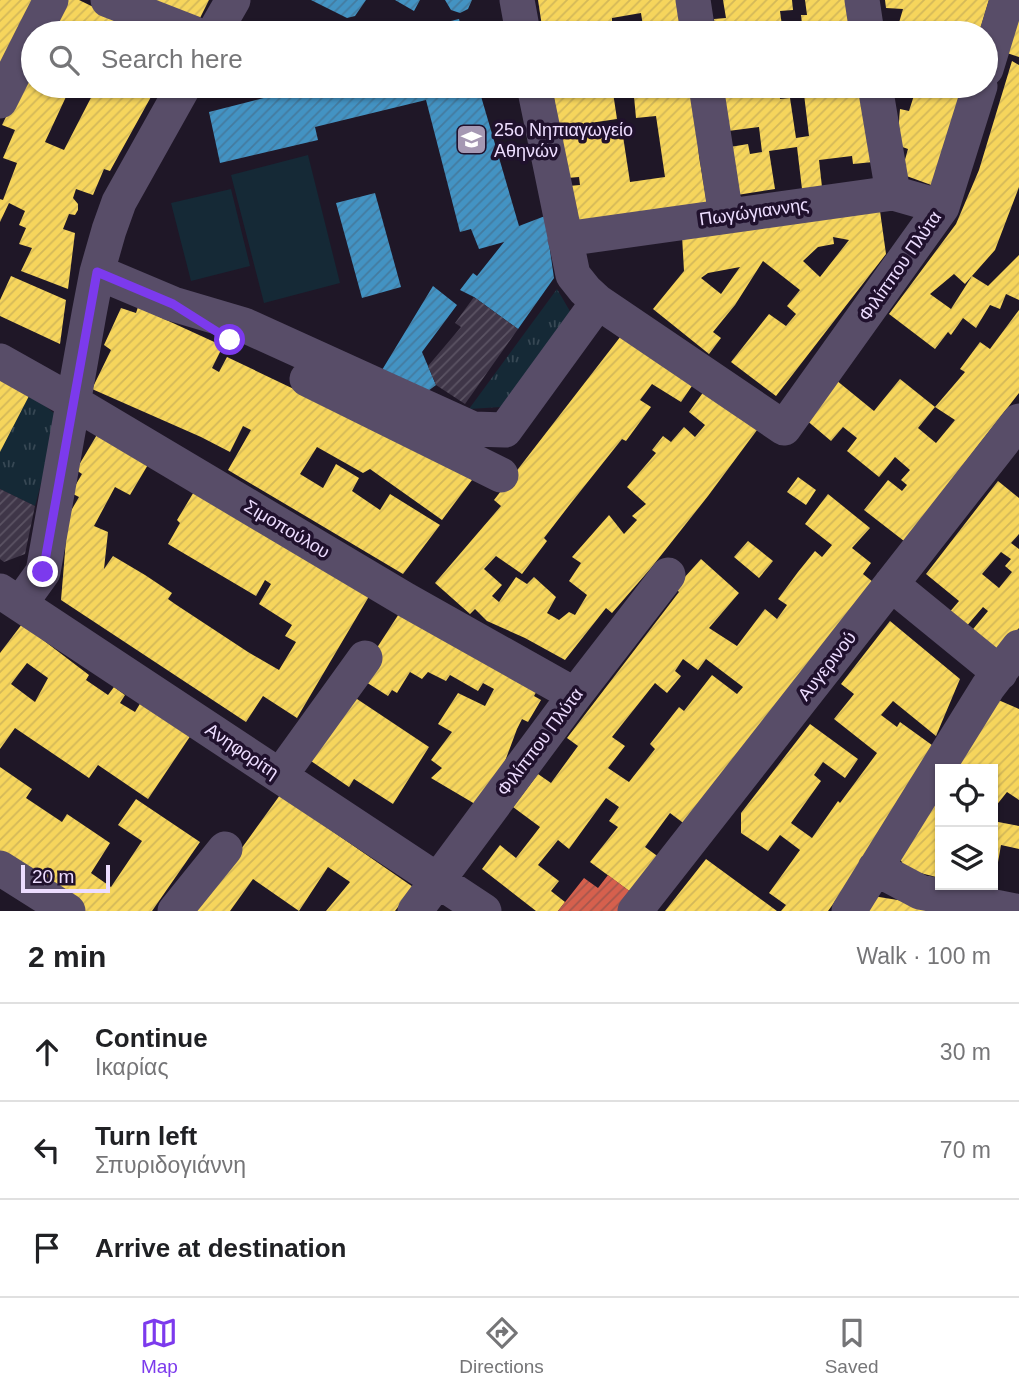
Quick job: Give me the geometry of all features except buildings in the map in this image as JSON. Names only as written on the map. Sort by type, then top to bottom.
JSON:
[{"type":"street","points":[[40,21],[51,0]]},
{"type":"street","points":[[108,0],[162,21]]},
{"type":"street","points":[[221,21],[233,0]]},
{"type":"street","points":[[517,0],[521,21]]},
{"type":"street","points":[[693,0],[696,21]]},
{"type":"street","points":[[862,0],[865,21]]},
{"type":"street","points":[[998,30],[1007,0]]},
{"type":"street","points":[[0,101],[21,60]]},
{"type":"street","points":[[10,597],[43,572],[97,272],[119,202],[177,98]]},
{"type":"street","points":[[97,272],[173,304],[244,325],[473,429],[505,430],[597,302],[573,275],[536,98]]},
{"type":"street","points":[[708,98],[726,216]]},
{"type":"street","points":[[877,98],[893,193]]},
{"type":"street","name":"Φιλίππου Πλύτα","points":[[597,302],[784,428],[942,207],[977,98]]},
{"type":"street","name":"Πωγώγιαννης","points":[[565,239],[893,193],[942,207]]},
{"type":"street","points":[[173,304],[230,340],[500,475]]},
{"type":"street","name":"Σιμοπούλου","points":[[0,361],[406,600],[575,695]]},
{"type":"street","name":"Αυγερινού","points":[[635,911],[1019,421]]},
{"type":"street","name":"Φιλίππου Πλύτα","points":[[415,911],[575,695],[668,575]]},
{"type":"street","points":[[849,911],[875,868],[1007,676],[891,584]]},
{"type":"street","name":"Ανηφορίτη","points":[[10,597],[484,911]]},
{"type":"street","points":[[280,776],[365,658]]},
{"type":"street","points":[[175,911],[225,849]]},
{"type":"street","points":[[0,868],[68,911]]},
{"type":"street","points":[[875,868],[920,892],[1015,911]]},
{"type":"green space","points":[[308,155],[340,283],[264,303],[231,175]]},
{"type":"green space","points":[[231,189],[250,266],[191,281],[171,203]]},
{"type":"green space","points":[[557,289],[571,313],[501,407],[469,409]]},
{"type":"green space","points":[[30,394],[59,417],[35,506],[0,489],[0,450]]},
{"type":"place","name":"25ο Νηπιαγωγείο Αθηνών","points":[[471,140]]},
{"type":"route","points":[[43,572],[97,272],[173,304],[230,340]]}]
